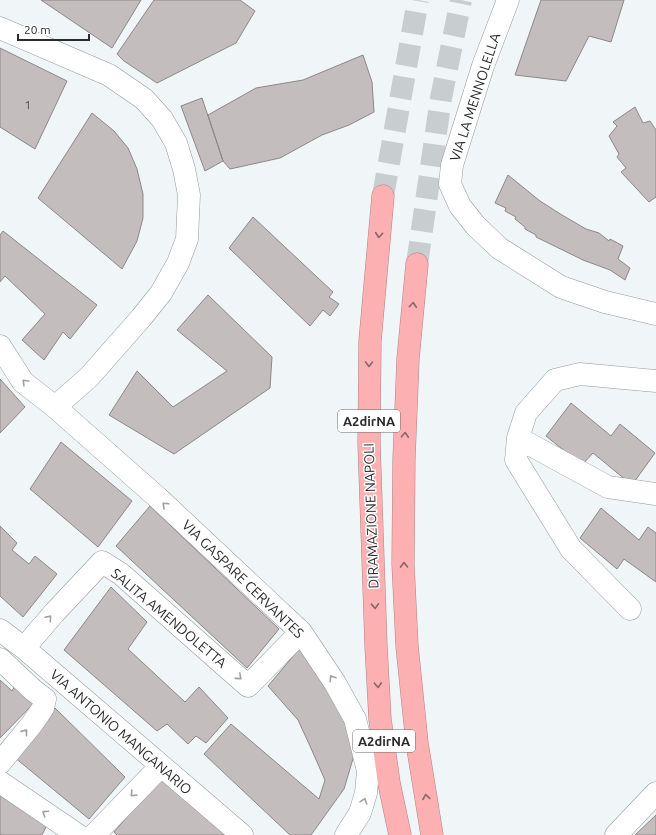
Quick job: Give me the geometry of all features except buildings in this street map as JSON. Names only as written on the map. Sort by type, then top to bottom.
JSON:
[{"type":"highway","name":"DIRAMAZIONE NAPOLI","points":[[383,196],[370,341],[369,443],[380,719],[389,783],[400,835]]},
{"type":"highway","name":"A2dirNA","points":[[417,264],[408,359],[404,459],[403,564],[407,646],[417,743],[432,835]]},
{"type":"street","name":"VIA LA MENNOLELLA","points":[[499,0],[500,22]]},
{"type":"street","name":"VIA LA MENNOLELLA","points":[[508,0],[483,66],[452,164],[450,184],[460,206],[475,225],[499,248],[561,287],[605,302],[656,314]]},
{"type":"street","points":[[0,28],[109,75],[144,99],[162,119],[176,143],[184,169],[189,195],[186,239],[178,263],[161,293],[89,377],[55,407]]},
{"type":"street","name":"VIA GASPARE CERVANTES","points":[[0,346],[23,382],[55,407],[157,498],[301,632],[335,683],[355,719],[368,771],[366,793],[360,813],[346,835]]},
{"type":"street","points":[[630,609],[571,549],[516,460],[518,438],[526,413],[555,380],[580,374],[656,381]]},
{"type":"street","points":[[518,438],[608,487],[656,494]]},
{"type":"street","name":"SALITA AMENDOLETTA","points":[[24,648],[55,612],[102,562],[121,574],[248,686],[301,632]]},
{"type":"street","name":"VIA ANTONIO MANGANARIO","points":[[0,630],[24,648],[242,835]]},
{"type":"street","points":[[0,659],[32,690],[45,699],[43,708],[32,724],[0,763]]},
{"type":"street","points":[[94,835],[160,766]]},
{"type":"street","points":[[0,782],[78,835]]},
{"type":"street","points":[[616,835],[656,793]]},
{"type":"tunnel","points":[[383,196],[418,0]]},
{"type":"tunnel","points":[[417,264],[441,98],[461,0]]}]
